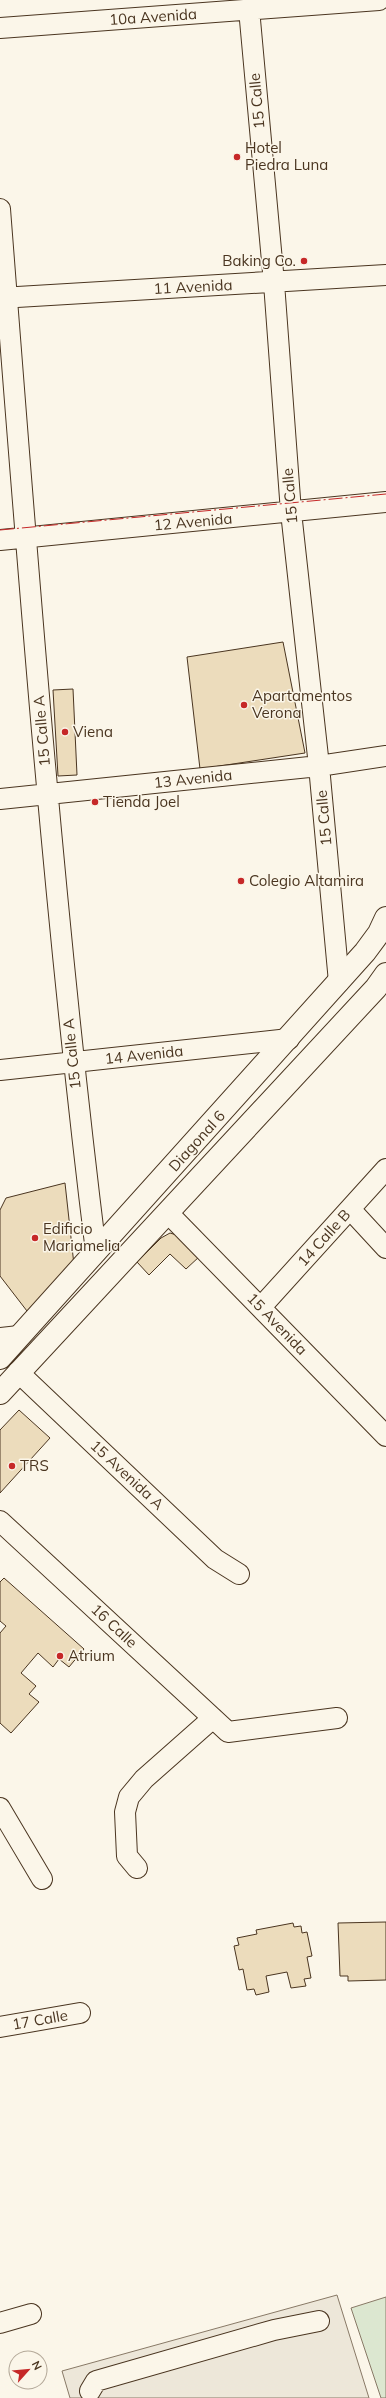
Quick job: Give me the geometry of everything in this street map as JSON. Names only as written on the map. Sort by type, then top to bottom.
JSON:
[{"type":"main road","name":"Diagonal 6","points":[[0,1358],[10,1337],[96,1252],[339,982],[379,933],[386,918]]},
{"type":"main road","name":"Diagonal 6","points":[[0,1393],[376,988],[386,974]]},
{"type":"street","name":"10a Avenida","points":[[0,28],[379,0]]},
{"type":"street","name":"15 Calle","points":[[249,9],[274,283],[291,512],[319,766],[339,982]]},
{"type":"street","name":"15 Calle A","points":[[0,209],[4,298],[47,793],[73,1063],[96,1252]]},
{"type":"street","name":"11 Avenida","points":[[4,298],[274,283],[386,275]]},
{"type":"street","name":"12 Avenida","points":[[0,540],[386,502]]},
{"type":"street","name":"13 Avenida","points":[[0,798],[319,766],[386,756]]},
{"type":"street","name":"14 Avenida","points":[[0,1070],[289,1038]]},
{"type":"street","name":"14 Calle B","points":[[261,1307],[386,1169]]},
{"type":"street","points":[[350,1209],[386,1248]]},
{"type":"street","name":"15 Avenida","points":[[168,1213],[386,1436]]},
{"type":"street","name":"15 Avenida A","points":[[18,1372],[215,1559],[239,1574]]},
{"type":"street","name":"16 Calle","points":[[0,1521],[228,1732],[337,1718]]},
{"type":"street","points":[[137,1868],[127,1856],[125,1812],[129,1797],[144,1779],[213,1718]]},
{"type":"street","points":[[0,1808],[42,1879]]},
{"type":"street","name":"17 Calle","points":[[0,2027],[80,2013]]},
{"type":"street","points":[[0,2323],[31,2314]]},
{"type":"street","points":[[90,2392],[96,2381],[274,2330],[319,2321]]},
{"type":"green space","points":[[386,2297],[386,2398],[381,2398],[351,2308]]},
{"type":"shaded area","points":[[337,2295],[369,2398],[70,2398],[62,2371]]},
{"type":"building","name":"Apartamentos Verona","points":[[283,642],[305,753],[200,769],[187,657]]},
{"type":"building","name":"Viena","points":[[73,689],[77,775],[58,776],[53,690]]},
{"type":"building","name":"Edificio Mariamelia","points":[[65,1183],[74,1265],[27,1311],[0,1276],[0,1210],[6,1198]]},
{"type":"building","points":[[170,1233],[180,1236],[200,1256],[186,1269],[170,1254],[149,1275],[137,1262],[161,1238]]},
{"type":"building","name":"TRS","points":[[19,1410],[50,1438],[0,1493],[0,1430]]},
{"type":"building","name":"Atrium","points":[[4,1578],[84,1649],[69,1667],[59,1659],[53,1667],[38,1653],[21,1673],[36,1686],[29,1694],[39,1702],[11,1733],[0,1723],[0,1633],[6,1626],[0,1621],[0,1582]]},
{"type":"building","points":[[386,1922],[386,1980],[348,1981],[348,1976],[340,1976],[338,1923]]},
{"type":"building","points":[[293,1923],[294,1927],[301,1926],[302,1933],[307,1932],[312,1956],[307,1957],[311,1978],[304,1979],[306,1986],[291,1988],[287,1972],[266,1976],[269,1992],[256,1995],[254,1989],[247,1990],[243,1969],[239,1970],[234,1946],[239,1945],[237,1938],[257,1934],[256,1930]]},
{"type":"power","points":[[0,530],[386,494]]},
{"type":"place","name":"Hotel Piedra Luna","points":[[237,157]]},
{"type":"place","name":"Baking Co.","points":[[304,261]]},
{"type":"place","name":"Apartamentos Verona","points":[[244,705]]},
{"type":"place","name":"Viena","points":[[65,732]]},
{"type":"place","name":"Tienda Joel","points":[[95,802]]},
{"type":"place","name":"Colegio Altamira","points":[[241,881]]},
{"type":"place","name":"Edificio Mariamelia","points":[[35,1238]]},
{"type":"place","name":"TRS","points":[[12,1466]]},
{"type":"place","name":"Atrium","points":[[60,1656]]}]
